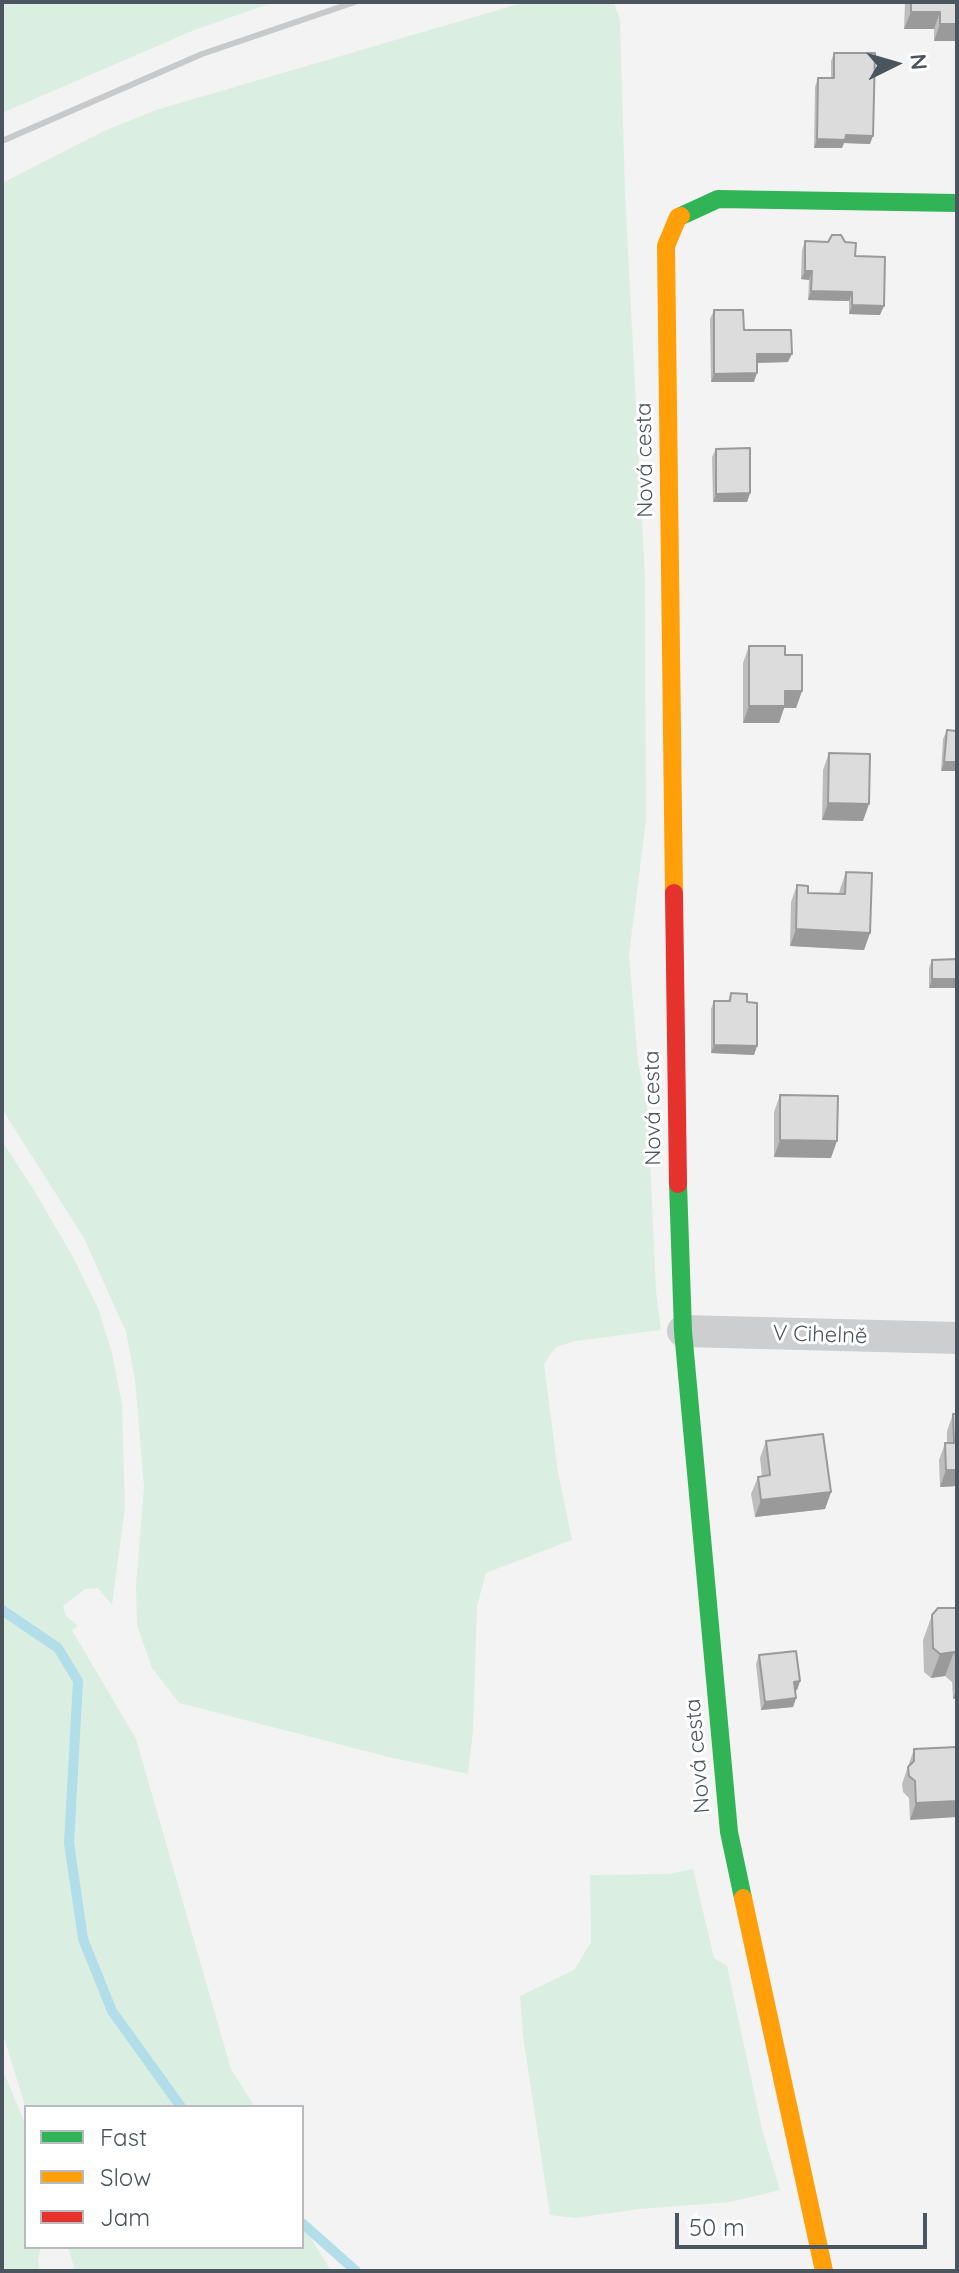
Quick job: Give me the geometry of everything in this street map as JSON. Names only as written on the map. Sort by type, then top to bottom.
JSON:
[{"type":"street","name":"Nová cesta","points":[[824,2271],[729,1832],[683,1331],[678,1210],[666,246],[678,217],[718,199],[957,203]]},
{"type":"street","name":"V Cihelně","points":[[683,1331],[957,1338]]},
{"type":"green space","points":[[2,2],[274,2],[192,31],[2,113]]},
{"type":"green space","points":[[614,2],[620,20],[625,193],[645,578],[646,820],[629,955],[638,1062],[648,1113],[656,1291],[661,1330],[576,1341],[556,1347],[544,1364],[558,1472],[572,1540],[486,1573],[477,1606],[473,1731],[468,1774],[179,1703],[152,1668],[137,1625],[136,1585],[144,1487],[135,1380],[126,1332],[84,1238],[2,1109],[2,183],[102,132],[156,110],[522,3]]},
{"type":"green space","points":[[2,1141],[73,1257],[98,1308],[112,1353],[122,1404],[125,1507],[112,1605],[98,1588],[85,1589],[63,1606],[66,1616],[78,1626],[72,1630],[136,1739],[231,2069],[254,2105],[25,2105],[2,2031]]},
{"type":"green space","points":[[693,1869],[714,1958],[727,1966],[762,2129],[780,2190],[730,2202],[575,2218],[550,2215],[523,2036],[520,1996],[574,1970],[591,1942],[590,1875],[669,1874]]},
{"type":"green space","points":[[2,2068],[24,2121],[24,2249],[41,2249],[40,2271],[2,2271]]},
{"type":"green space","points":[[304,2226],[331,2271],[73,2271],[69,2249],[304,2249]]},
{"type":"building","points":[[911,2],[957,2],[957,24],[940,24],[940,12],[911,12]]},
{"type":"building","points":[[834,53],[875,53],[873,136],[846,135],[845,140],[817,139],[818,78],[834,78]]},
{"type":"building","points":[[832,235],[841,235],[845,242],[856,243],[855,256],[885,257],[884,306],[852,305],[852,292],[811,291],[812,271],[805,271],[805,241],[828,242]]},
{"type":"building","points":[[714,310],[743,310],[744,330],[791,330],[792,354],[757,354],[757,373],[714,374]]},
{"type":"building","points":[[750,448],[750,493],[716,494],[716,449]]},
{"type":"building","points":[[749,646],[785,646],[785,655],[802,655],[802,691],[785,691],[785,706],[749,706]]},
{"type":"building","points":[[947,730],[957,731],[957,762],[944,762]]},
{"type":"building","points":[[829,753],[870,754],[869,804],[828,803]]},
{"type":"building","points":[[846,872],[872,873],[870,933],[796,929],[797,885],[808,886],[808,893],[845,894]]},
{"type":"building","points":[[957,959],[957,979],[932,979],[932,960]]},
{"type":"building","points":[[731,993],[747,994],[747,1002],[757,1003],[757,1046],[714,1045],[714,1001],[730,1001]]},
{"type":"building","points":[[780,1095],[838,1096],[837,1141],[780,1140]]},
{"type":"building","points":[[953,1414],[957,1414],[957,1470],[946,1470],[945,1443],[954,1443]]},
{"type":"building","points":[[823,1434],[831,1492],[761,1500],[758,1477],[770,1475],[766,1441]]},
{"type":"building","points":[[938,1608],[957,1608],[957,1655],[954,1652],[940,1654],[933,1648],[932,1615]]},
{"type":"building","points":[[796,1651],[800,1681],[794,1682],[796,1698],[765,1702],[759,1655]]},
{"type":"building","points":[[957,1747],[957,1801],[916,1803],[915,1781],[909,1776],[908,1767],[914,1761],[914,1749]]},
{"type":"waterway","points":[[2,1610],[58,1648],[78,1681],[69,1843],[83,1939],[112,2011],[180,2105]]},
{"type":"waterway","points":[[304,2225],[356,2271]]},
{"type":"railway","points":[[2,141],[202,54],[355,2]]},
{"type":"traffic: fast","points":[[681,216],[718,199],[957,203]]},
{"type":"traffic: fast","points":[[678,1184],[683,1331],[729,1832],[743,1898]]},
{"type":"traffic: slow","points":[[674,893],[666,246],[681,216]]},
{"type":"traffic: slow","points":[[743,1898],[824,2271]]},
{"type":"traffic: jam","points":[[674,893],[678,1184]]}]
